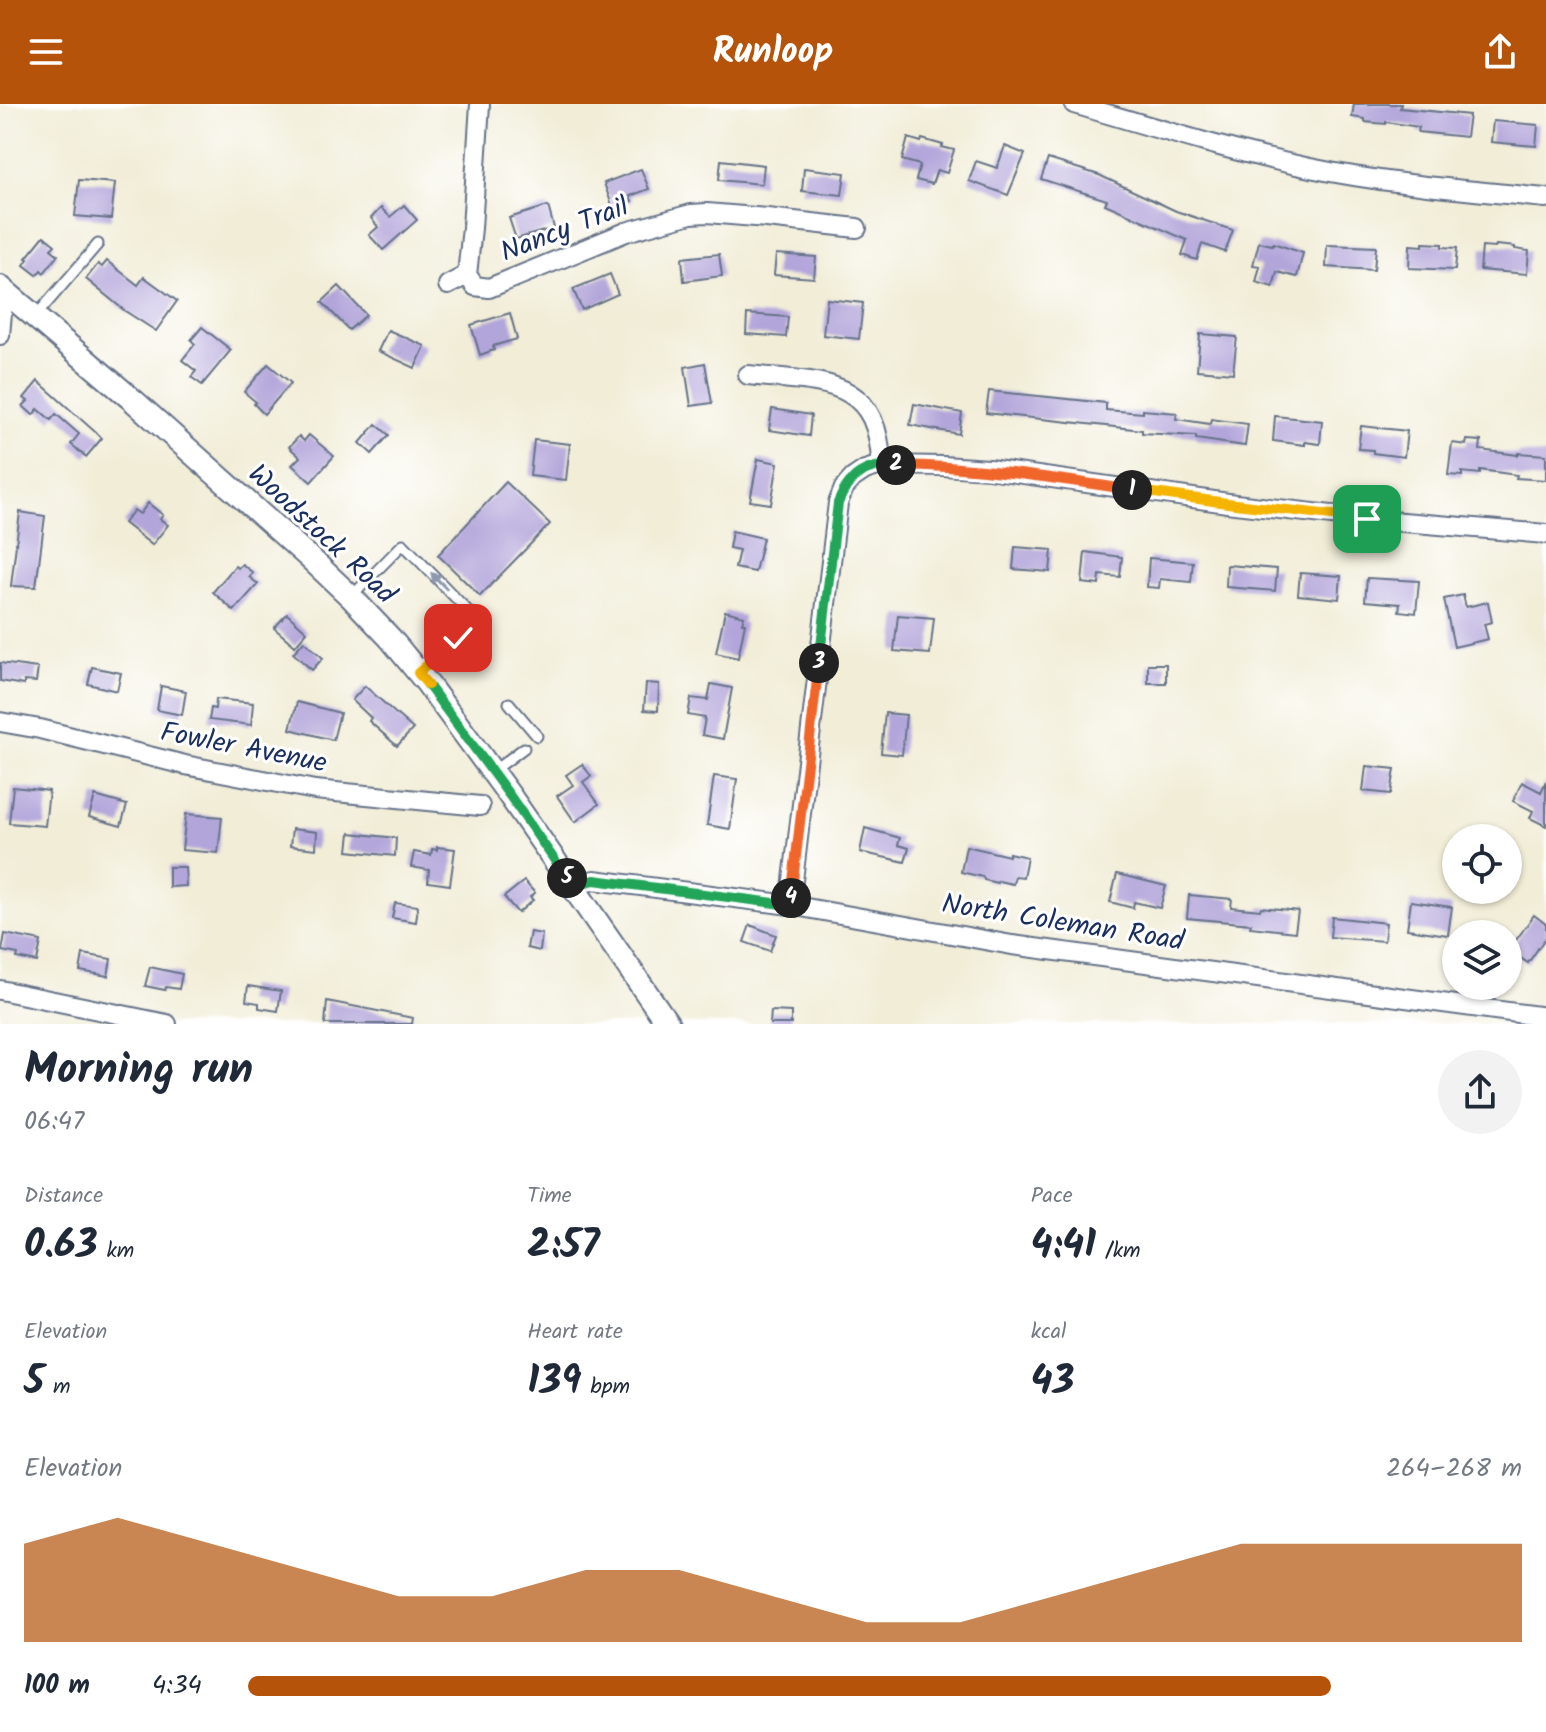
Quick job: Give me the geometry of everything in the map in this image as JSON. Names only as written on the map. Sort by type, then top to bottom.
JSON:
[{"type":"street","name":"Nancy Trail","points":[[480,104],[467,275],[475,286],[489,288],[626,232],[691,214],[737,215],[857,228]]},
{"type":"street","points":[[1074,104],[1207,143],[1312,168],[1404,183],[1546,198]]},
{"type":"street","points":[[448,285],[467,275]]},
{"type":"street","points":[[0,335],[2,289]]},
{"type":"street","name":"Woodstock Road","points":[[2,289],[135,402],[312,560],[390,638],[492,772],[668,1024]]},
{"type":"street","points":[[748,375],[824,383],[852,394],[868,410],[877,426],[881,465]]},
{"type":"street","points":[[790,905],[838,503],[844,488],[865,470],[881,465],[989,469],[1235,504],[1546,534]]},
{"type":"street","name":"Fowler Avenue","points":[[0,722],[185,765],[315,790],[480,806]]},
{"type":"street","name":"North Coleman Road","points":[[572,886],[594,880],[790,905],[1012,945],[1546,1017]]},
{"type":"street","points":[[0,990],[167,1024]]},
{"type":"lane","points":[[35,317],[98,244]]},
{"type":"lane","points":[[351,597],[403,544],[475,618],[458,638],[418,673]]},
{"type":"lane","points":[[458,638],[469,652]]},
{"type":"lane","points":[[509,703],[537,736]]},
{"type":"lane","points":[[492,772],[524,748]]},
{"type":"building","points":[[1354,104],[1401,104],[1400,108],[1469,115],[1466,137],[1418,132],[1419,127],[1386,122],[1365,122],[1365,119],[1352,117]]},
{"type":"building","points":[[1493,121],[1538,125],[1536,146],[1491,142]]},
{"type":"building","points":[[908,138],[921,142],[922,139],[954,150],[947,173],[937,170],[932,184],[916,180],[920,165],[902,160]]},
{"type":"building","points":[[1005,146],[1025,154],[1008,195],[969,181],[976,161],[997,168]]},
{"type":"building","points":[[1048,159],[1099,175],[1176,211],[1233,230],[1225,252],[1202,244],[1197,260],[1182,255],[1187,240],[1105,204],[1107,200],[1041,179]]},
{"type":"building","points":[[721,160],[764,165],[762,184],[719,180]]},
{"type":"building","points":[[804,168],[845,173],[842,195],[802,191]]},
{"type":"building","points":[[641,169],[649,189],[630,196],[632,201],[613,208],[604,183]]},
{"type":"building","points":[[79,180],[115,183],[111,219],[75,216]]},
{"type":"building","points":[[404,205],[417,220],[383,250],[369,235],[378,227],[371,218],[381,208],[390,217]]},
{"type":"building","points":[[548,206],[554,228],[516,239],[509,218]]},
{"type":"building","points":[[44,236],[55,245],[51,249],[58,255],[44,273],[41,270],[37,275],[24,265]]},
{"type":"building","points":[[1259,242],[1273,243],[1303,253],[1297,277],[1277,272],[1273,287],[1256,282],[1260,266],[1253,265]]},
{"type":"building","points":[[1423,243],[1457,248],[1455,270],[1409,268],[1410,245],[1423,246]]},
{"type":"building","points":[[1327,245],[1376,247],[1374,270],[1326,267]]},
{"type":"building","points":[[1496,245],[1529,251],[1527,274],[1480,270],[1482,247],[1495,248]]},
{"type":"building","points":[[719,254],[722,276],[684,281],[682,258]]},
{"type":"building","points":[[776,254],[816,257],[814,278],[774,275]]},
{"type":"building","points":[[107,261],[138,285],[144,277],[177,301],[156,331],[125,311],[86,279],[98,264],[102,267]]},
{"type":"building","points":[[610,274],[618,294],[582,310],[573,289]]},
{"type":"building","points":[[339,286],[366,315],[349,330],[322,302]]},
{"type":"building","points":[[827,299],[863,303],[859,339],[823,335]]},
{"type":"building","points":[[510,313],[517,339],[493,346],[494,350],[480,355],[471,325]]},
{"type":"building","points":[[747,314],[788,317],[786,337],[746,334]]},
{"type":"building","points":[[202,327],[231,350],[202,385],[191,377],[196,371],[182,360],[195,344],[191,340]]},
{"type":"building","points":[[388,330],[425,346],[415,368],[378,351]]},
{"type":"building","points":[[1200,334],[1237,337],[1233,373],[1197,370]]},
{"type":"building","points":[[705,363],[712,403],[691,406],[685,367]]},
{"type":"building","points":[[268,364],[291,383],[264,414],[244,392]]},
{"type":"building","points":[[38,381],[102,438],[86,457],[71,444],[79,434],[56,414],[51,420],[38,409],[33,415],[23,406],[28,401],[24,398]]},
{"type":"building","points":[[989,391],[1106,403],[1106,410],[1177,413],[1176,419],[1210,424],[1211,419],[1248,424],[1245,446],[1196,439],[1196,436],[1142,433],[1142,430],[986,413]]},
{"type":"building","points":[[914,404],[962,413],[959,434],[910,425]]},
{"type":"building","points":[[772,409],[811,415],[809,436],[769,430]]},
{"type":"building","points":[[1275,416],[1322,421],[1320,444],[1273,441]]},
{"type":"building","points":[[376,424],[389,435],[372,454],[360,443]]},
{"type":"building","points":[[1361,426],[1407,431],[1404,457],[1358,449]]},
{"type":"building","points":[[309,435],[334,456],[311,482],[292,465],[300,457],[289,447],[299,436],[304,441]]},
{"type":"building","points":[[534,440],[570,444],[566,480],[530,476]]},
{"type":"building","points":[[1467,440],[1481,441],[1480,450],[1546,455],[1546,480],[1516,478],[1517,475],[1480,470],[1480,474],[1462,472],[1462,476],[1448,475],[1452,443],[1466,445]]},
{"type":"building","points":[[758,459],[778,463],[771,504],[750,501]]},
{"type":"building","points":[[506,482],[550,524],[480,596],[438,555]]},
{"type":"building","points":[[148,503],[163,515],[160,519],[168,525],[152,545],[124,523],[134,510],[140,514]]},
{"type":"building","points":[[20,512],[45,516],[36,587],[11,586]]},
{"type":"building","points":[[732,531],[763,538],[755,572],[735,568],[739,550],[729,548]]},
{"type":"building","points":[[1015,547],[1052,550],[1050,572],[1013,569]]},
{"type":"building","points":[[1085,552],[1122,557],[1120,577],[1100,575],[1099,585],[1082,583]]},
{"type":"building","points":[[1149,558],[1193,562],[1191,582],[1160,579],[1159,588],[1147,587]]},
{"type":"building","points":[[242,564],[253,573],[249,577],[258,584],[234,611],[213,592],[235,566],[238,568]]},
{"type":"building","points":[[1227,565],[1277,569],[1275,591],[1226,587]]},
{"type":"building","points":[[1300,573],[1341,576],[1339,599],[1298,595]]},
{"type":"building","points":[[1367,578],[1419,581],[1416,613],[1399,611],[1400,604],[1365,601]]},
{"type":"building","points":[[1463,595],[1466,607],[1488,602],[1492,622],[1484,624],[1488,639],[1454,647],[1444,599]]},
{"type":"building","points":[[725,611],[744,616],[738,658],[716,653]]},
{"type":"building","points":[[287,614],[307,632],[295,646],[274,628]]},
{"type":"building","points":[[898,615],[934,618],[930,654],[894,651]]},
{"type":"building","points":[[304,641],[323,658],[312,670],[293,653]]},
{"type":"building","points":[[0,663],[38,668],[36,682],[24,681],[24,685],[0,681]]},
{"type":"building","points":[[1148,664],[1166,664],[1166,683],[1148,683]]},
{"type":"building","points":[[92,667],[121,673],[117,691],[88,684]]},
{"type":"building","points":[[646,683],[659,684],[658,711],[644,710]]},
{"type":"building","points":[[711,684],[732,688],[723,739],[702,735],[705,718],[688,715],[691,698],[708,700]]},
{"type":"building","points":[[161,686],[186,691],[182,715],[157,710]]},
{"type":"building","points":[[365,686],[413,729],[397,746],[369,721],[371,718],[352,700]]},
{"type":"building","points":[[216,699],[253,703],[251,725],[209,720]]},
{"type":"building","points":[[297,702],[340,713],[333,740],[290,729]]},
{"type":"building","points":[[885,713],[906,715],[902,755],[881,753]]},
{"type":"building","points":[[582,764],[591,776],[583,782],[599,804],[575,822],[557,796],[573,785],[566,775]]},
{"type":"building","points":[[1366,766],[1395,769],[1391,794],[1363,791]]},
{"type":"building","points":[[714,776],[737,779],[730,829],[707,825]]},
{"type":"building","points":[[1546,781],[1546,826],[1530,818],[1533,811],[1513,801],[1522,782],[1541,792]]},
{"type":"building","points":[[13,787],[49,791],[45,826],[9,823]]},
{"type":"building","points":[[95,796],[127,805],[121,826],[89,817]]},
{"type":"building","points":[[186,814],[222,817],[218,853],[182,850]]},
{"type":"building","points":[[865,828],[900,838],[898,845],[909,848],[905,862],[860,852]]},
{"type":"building","points":[[292,829],[317,832],[316,849],[290,846]]},
{"type":"building","points":[[350,833],[396,838],[395,856],[348,851]]},
{"type":"building","points":[[966,846],[1027,857],[1023,877],[1015,876],[1013,884],[997,883],[961,872]]},
{"type":"building","points":[[437,847],[455,849],[450,885],[428,882],[429,870],[411,867],[414,852],[431,855],[432,849],[437,850]]},
{"type":"building","points":[[169,867],[185,867],[186,886],[169,887]]},
{"type":"building","points":[[1117,874],[1166,886],[1160,908],[1134,902],[1133,908],[1110,902]]},
{"type":"building","points":[[524,881],[535,893],[530,897],[533,900],[518,913],[504,897]]},
{"type":"building","points":[[1189,895],[1232,899],[1231,907],[1298,911],[1295,932],[1187,918]]},
{"type":"building","points":[[1411,901],[1452,907],[1450,920],[1442,920],[1442,934],[1407,929]]},
{"type":"building","points":[[395,903],[418,906],[416,922],[392,918]]},
{"type":"building","points":[[1534,915],[1546,924],[1546,937],[1528,963],[1522,959],[1522,932]]},
{"type":"building","points":[[1332,917],[1386,923],[1384,941],[1330,937]]},
{"type":"building","points":[[750,925],[776,935],[770,951],[744,942]]},
{"type":"building","points":[[530,932],[542,934],[540,951],[527,948]]},
{"type":"building","points":[[5,934],[41,941],[37,962],[2,951]]},
{"type":"building","points":[[83,954],[111,959],[108,976],[80,971]]},
{"type":"building","points":[[150,967],[182,974],[179,989],[145,986]]},
{"type":"building","points":[[248,986],[281,991],[278,1011],[259,1008],[259,1003],[246,1001]]},
{"type":"building","points":[[327,1001],[413,1018],[412,1024],[325,1024]]},
{"type":"building","points":[[771,1011],[791,1012],[791,1024],[770,1024]]},
{"type":"route","points":[[458,638],[418,673],[510,796],[572,886],[594,880],[790,905],[838,503],[844,488],[853,478],[881,465],[989,469],[1235,504],[1367,519]]}]
